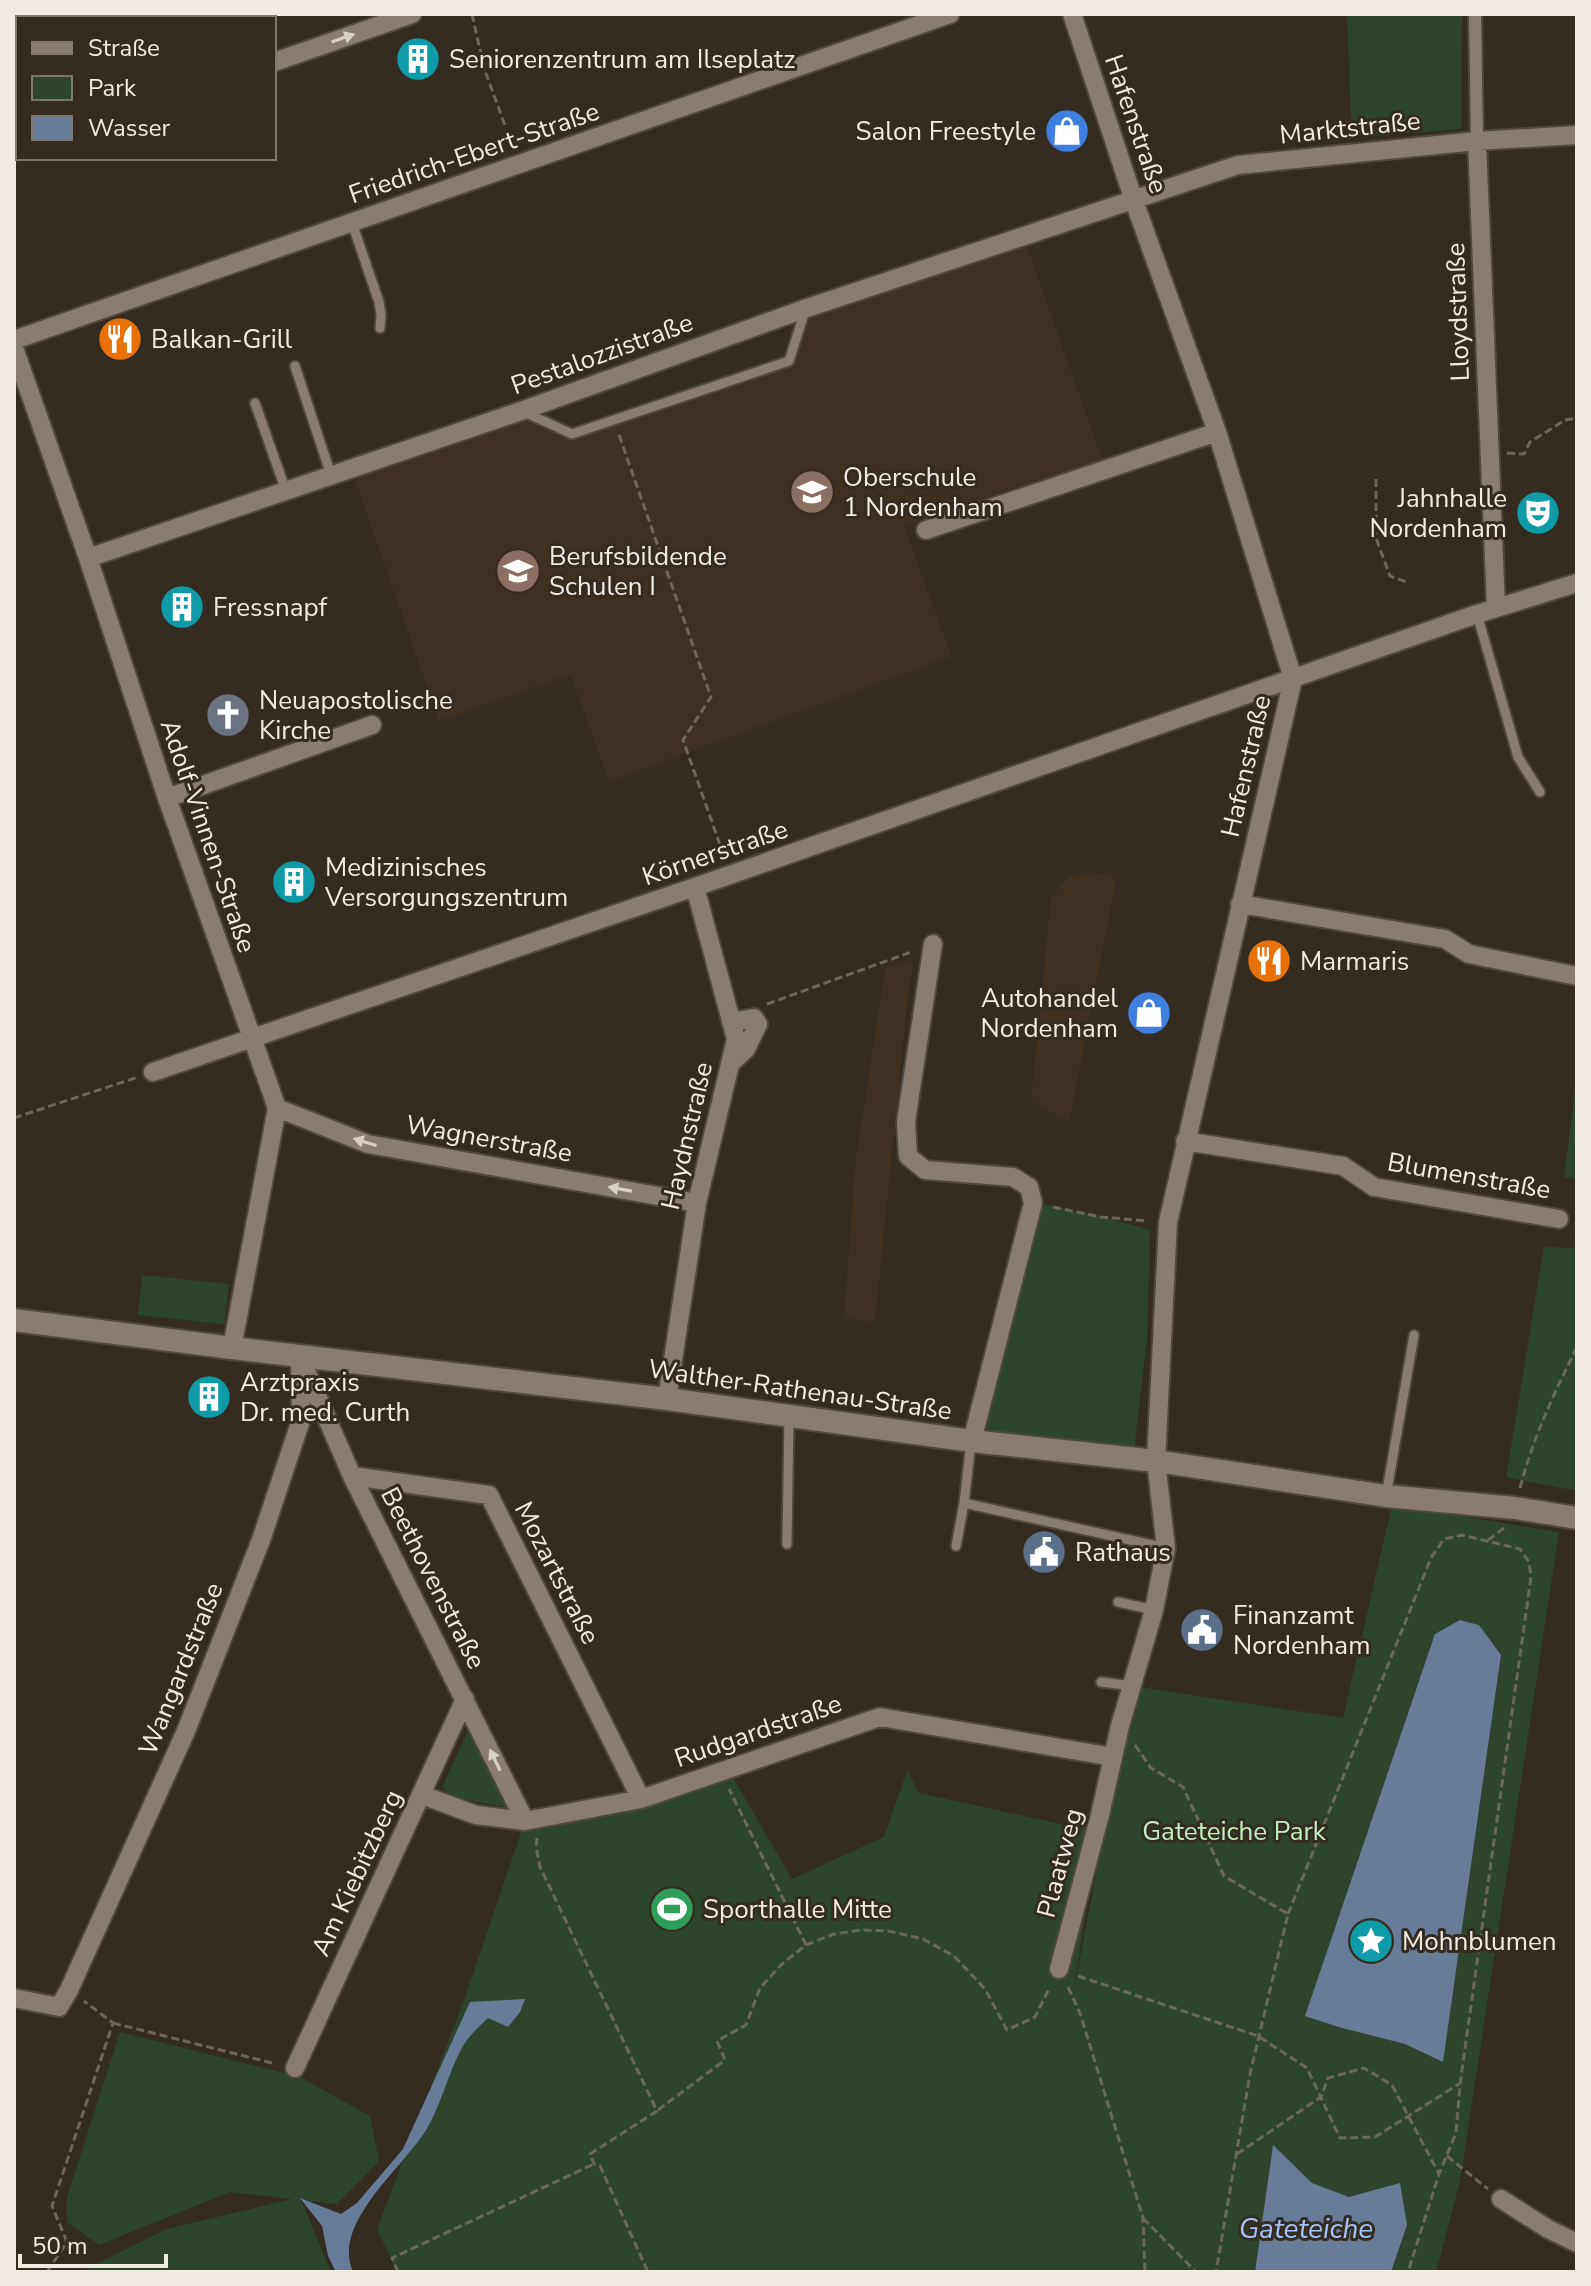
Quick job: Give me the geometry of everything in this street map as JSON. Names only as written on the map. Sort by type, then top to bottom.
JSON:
[{"type":"street","points":[[276,61],[412,14]]},
{"type":"street","name":"Friedrich-Ebert-Straße","points":[[14,340],[950,14]]},
{"type":"street","name":"Hafenstraße","points":[[1072,14],[1133,198],[1217,432],[1293,679],[1168,1222],[1156,1461]]},
{"type":"street","name":"Lloydstraße","points":[[1475,14],[1477,141],[1496,608]]},
{"type":"street","name":"Marktstraße","points":[[1133,198],[1238,165],[1477,141],[1577,135]]},
{"type":"street","name":"Pestalozzistraße","points":[[88,558],[1133,198]]},
{"type":"street","name":"Adolf-Vinnen-Straße","points":[[14,348],[88,558],[167,798],[277,1108]]},
{"type":"street","points":[[926,530],[1217,432]]},
{"type":"street","name":"Körnerstraße","points":[[153,1072],[730,875],[1477,614],[1577,583]]},
{"type":"street","points":[[167,798],[372,725]]},
{"type":"street","name":"Haydnstraße","points":[[667,1399],[697,1203],[736,1039],[695,887]]},
{"type":"street","points":[[1240,904],[1445,939],[1469,954],[1577,976]]},
{"type":"street","points":[[933,944],[906,1122],[908,1156],[925,1170],[1013,1177],[1031,1195],[972,1441]]},
{"type":"street","points":[[729,1065],[746,1049],[758,1024],[754,1018],[731,1022]]},
{"type":"street","points":[[232,1348],[277,1108]]},
{"type":"street","name":"Wagnerstraße","points":[[277,1108],[368,1144],[697,1203]]},
{"type":"street","name":"Blumenstraße","points":[[1185,1141],[1343,1166],[1374,1187],[1559,1219]]},
{"type":"street","name":"Walther-Rathenau-Straße","points":[[14,1320],[667,1399],[972,1441],[1156,1461],[1386,1496],[1515,1508],[1577,1518]]},
{"type":"street","name":"Beethovenstraße","points":[[300,1356],[352,1476],[465,1699],[533,1819]]},
{"type":"street","name":"Wangardstraße","points":[[69,1990],[186,1731],[261,1540],[301,1420],[300,1356]]},
{"type":"street","name":"Plaatweg","points":[[1059,1969],[1120,1726],[1154,1610],[1166,1548],[1156,1461]]},
{"type":"street","name":"Mozartstraße","points":[[352,1476],[489,1495],[641,1799]]},
{"type":"street","name":"Am Kiebitzberg","points":[[295,2068],[465,1699]]},
{"type":"street","name":"Rudgardstraße","points":[[422,1795],[476,1815],[533,1819],[641,1799],[880,1717],[1113,1757]]},
{"type":"street","points":[[14,1998],[59,2007],[69,1990]]},
{"type":"street","points":[[1501,2199],[1548,2229],[1577,2243]]},
{"type":"lane","points":[[14,16],[20,14]]},
{"type":"lane","points":[[352,223],[379,302],[380,328]]},
{"type":"lane","points":[[521,411],[572,434],[789,361],[807,308]]},
{"type":"lane","points":[[295,366],[331,475]]},
{"type":"lane","points":[[255,403],[286,491]]},
{"type":"lane","points":[[1477,614],[1518,757],[1540,792]]},
{"type":"lane","points":[[1386,1496],[1414,1335]]},
{"type":"lane","points":[[787,1544],[789,1416]]},
{"type":"lane","points":[[956,1546],[972,1441]]},
{"type":"lane","points":[[964,1503],[1166,1548]]},
{"type":"lane","points":[[1118,1602],[1154,1610]]},
{"type":"lane","points":[[1101,1682],[1132,1686]]},
{"type":"path","points":[[472,14],[484,68],[506,128]]},
{"type":"path","points":[[1490,452],[1524,454],[1530,442],[1565,420],[1577,418]]},
{"type":"path","points":[[614,420],[711,697],[683,740],[730,875]]},
{"type":"path","points":[[1376,479],[1376,538],[1390,576],[1409,583]]},
{"type":"path","points":[[754,1018],[760,1007],[933,944]]},
{"type":"path","points":[[14,1118],[153,1072]]},
{"type":"path","points":[[1031,1195],[1101,1217],[1168,1222]]},
{"type":"path","points":[[1515,1508],[1528,1456],[1553,1393],[1577,1347]]},
{"type":"path","points":[[1216,2272],[1258,2036],[1288,1914],[1431,1558],[1444,1539],[1462,1535],[1520,1549],[1529,1562],[1531,1577],[1460,2084],[1456,2133],[1439,2174],[1408,2272]]},
{"type":"path","points":[[1120,1726],[1151,1768],[1183,1787],[1224,1876],[1288,1914]]},
{"type":"path","points":[[720,1772],[806,1945]]},
{"type":"path","points":[[533,1819],[540,1867],[657,2111]]},
{"type":"path","points":[[594,2164],[590,2154],[657,2111],[725,2060],[717,2041],[746,2025],[760,1988],[782,1964],[806,1945],[834,1934],[861,1930],[888,1931],[923,1939],[954,1956],[985,1989],[1007,2030],[1035,2017],[1059,1969]]},
{"type":"path","points":[[1059,1969],[1258,2036],[1307,2068],[1340,2138],[1375,2137],[1460,2084]]},
{"type":"path","points":[[1059,1969],[1080,2013],[1143,2218],[1145,2272]]},
{"type":"path","points":[[69,1990],[113,2023],[295,2068]]},
{"type":"path","points":[[47,2272],[67,2242],[52,2206],[113,2023]]},
{"type":"path","points":[[1237,2154],[1321,2097],[1328,2078],[1364,2068],[1392,2085],[1439,2174]]},
{"type":"path","points":[[1447,2156],[1501,2199]]},
{"type":"path","points":[[398,2272],[392,2258],[594,2164],[600,2166],[648,2272]]},
{"type":"path","points":[[1143,2218],[1196,2272]]},
{"type":"shaded area","name":"Oberschule 1 Nordenham","points":[[1023,235],[1102,459],[904,525],[951,656],[609,781],[570,674],[439,721],[351,468],[521,411],[573,434],[789,361],[807,308]]},
{"type":"shaded area","points":[[1109,873],[1116,883],[1069,1121],[1031,1101],[1051,898],[1068,877]]},
{"type":"shaded area","points":[[914,961],[875,1322],[844,1318],[855,1166],[885,968]]},
{"type":"green space","points":[[117,14],[242,16],[118,16]]},
{"type":"green space","points":[[1347,14],[1462,14],[1461,129],[1352,137]]},
{"type":"green space","points":[[1577,1075],[1577,1179],[1564,1177]]},
{"type":"green space","points":[[1034,1202],[1150,1230],[1147,1338],[1134,1451],[976,1435]]},
{"type":"green space","points":[[1544,1247],[1577,1248],[1577,1491],[1506,1477]]},
{"type":"green space","points":[[142,1275],[229,1284],[224,1324],[138,1315]]},
{"type":"green space","name":"Gateteiche Park","points":[[1392,1505],[1559,1532],[1460,2181],[1436,2272],[1391,2272],[1407,2225],[1312,2183],[1273,2146],[1255,2272],[397,2272],[377,2229],[464,2000],[525,1821],[728,1769],[792,1879],[884,1837],[907,1771],[919,1793],[1074,1827],[1100,1815],[1074,1990],[1132,1686],[1343,1718]],"holes":[[[1460,1620],[1479,1625],[1501,1655],[1443,2061],[1405,2044],[1305,2015]]]},
{"type":"green space","points":[[468,1731],[477,1733],[511,1808],[452,1797],[442,1787]]},
{"type":"green space","points":[[120,2032],[300,2077],[370,2116],[379,2161],[337,2204],[301,2200],[331,2272],[80,2272],[167,2229],[292,2199],[230,2192],[99,2245],[67,2222],[67,2197]]},
{"type":"water","points":[[1460,1620],[1479,1625],[1501,1655],[1443,2062],[1405,2044],[1305,2016],[1435,1634]]},
{"type":"water","points":[[525,1999],[520,2012],[508,2027],[488,2018],[467,2040],[426,2130],[361,2215],[352,2234],[349,2253],[353,2272],[336,2272],[328,2256],[322,2226],[300,2198],[341,2214],[357,2203],[403,2149],[470,2002]]},
{"type":"water","name":"Gateteiche","points":[[1273,2145],[1312,2183],[1349,2197],[1400,2183],[1407,2225],[1391,2272],[1255,2272]]},
{"type":"place","name":"Seniorenzentrum am Ilseplatz","points":[[418,59]]},
{"type":"place","name":"Salon Freestyle","points":[[1067,131]]},
{"type":"place","name":"Balkan-Grill","points":[[120,339]]},
{"type":"place","name":"Oberschule 1 Nordenham","points":[[812,492]]},
{"type":"place","name":"Jahnhalle Nordenham","points":[[1538,513]]},
{"type":"place","name":"Berufsbildende Schulen I","points":[[518,571]]},
{"type":"place","name":"Fressnapf","points":[[182,607]]},
{"type":"place","name":"Neuapostolische Kirche","points":[[228,715]]},
{"type":"place","name":"Medizinisches Versorgungszentrum","points":[[294,882]]},
{"type":"place","name":"Marmaris","points":[[1269,961]]},
{"type":"place","name":"Autohandel Nordenham","points":[[1149,1013]]},
{"type":"place","name":"Arztpraxis Dr. med. Curth","points":[[209,1397]]},
{"type":"place","name":"Rathaus","points":[[1044,1552]]},
{"type":"place","name":"Finanzamt Nordenham","points":[[1202,1630]]},
{"type":"place","name":"Sporthalle Mitte","points":[[672,1909]]},
{"type":"place","name":"Mohnblumen","points":[[1371,1941]]}]
